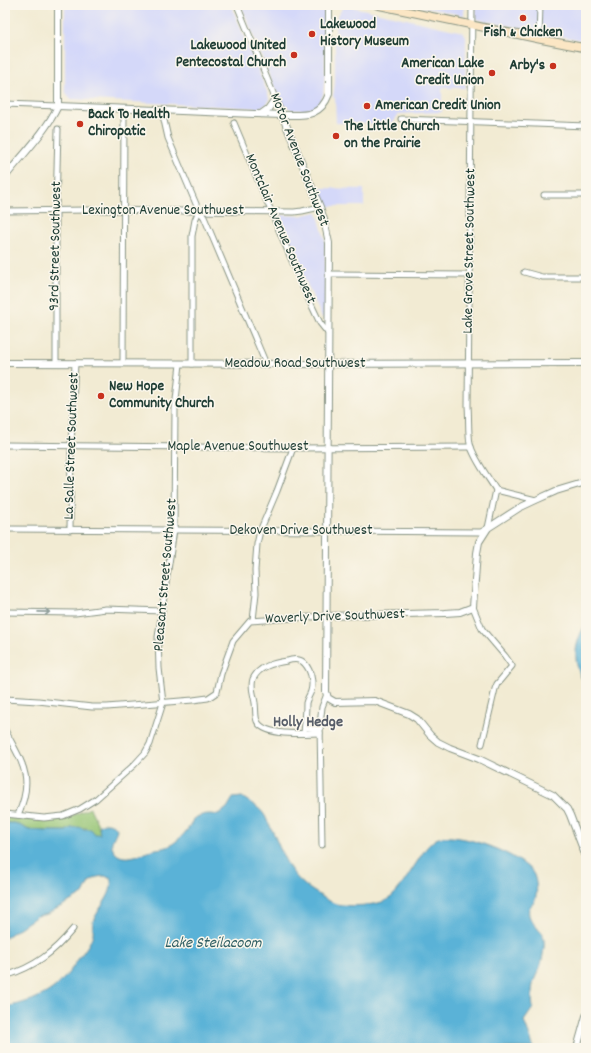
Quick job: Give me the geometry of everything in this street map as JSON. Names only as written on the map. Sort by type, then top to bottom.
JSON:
[{"type":"main road","points":[[377,5],[586,48]]},
{"type":"street","points":[[5,177],[46,127],[58,106],[58,5]]},
{"type":"street","name":"Motor Avenue Southwest","points":[[237,5],[320,207],[329,243],[325,688],[327,694]]},
{"type":"street","points":[[5,104],[282,115],[310,114],[320,108],[326,101],[329,90],[329,5]]},
{"type":"street","name":"Lake Grove Street Southwest","points":[[472,5],[468,406],[471,447],[496,490]]},
{"type":"street","points":[[539,39],[540,5]]},
{"type":"street","points":[[261,114],[268,109],[275,99]]},
{"type":"street","points":[[123,363],[124,109]]},
{"type":"street","points":[[162,110],[170,144],[199,211],[204,217],[266,364]]},
{"type":"street","points":[[401,119],[586,126]]},
{"type":"street","name":"Montclair Avenue Southwest","points":[[234,123],[303,286],[320,323],[328,333]]},
{"type":"street","name":"93rd Street Southwest","points":[[56,363],[56,210],[58,129]]},
{"type":"street","points":[[544,195],[586,195]]},
{"type":"street","name":"Lexington Avenue Southwest","points":[[5,211],[124,210],[302,212],[320,207]]},
{"type":"street","points":[[192,364],[192,236],[195,220],[199,211]]},
{"type":"street","points":[[524,272],[542,277],[586,277]]},
{"type":"street","points":[[329,274],[470,275]]},
{"type":"street","name":"Meadow Road Southwest","points":[[5,363],[586,363]]},
{"type":"street","name":"La Salle Street Southwest","points":[[70,530],[71,446],[75,363]]},
{"type":"street","name":"Pleasant Street Southwest","points":[[163,703],[158,637],[174,530],[174,447],[180,364]]},
{"type":"street","name":"Maple Avenue Southwest","points":[[5,445],[293,448],[471,447]]},
{"type":"street","points":[[253,620],[256,593],[255,562],[260,530],[277,491],[293,448]]},
{"type":"street","name":"Dekoven Drive Southwest","points":[[5,528],[70,530],[319,530],[481,532],[519,508],[556,491],[586,482]]},
{"type":"street","points":[[482,744],[495,689],[497,684],[512,666],[482,629],[473,607],[477,553],[480,542],[488,528],[496,490],[536,500]]},
{"type":"street","name":"Waverly Drive Southwest","points":[[5,699],[92,707],[128,706],[208,698],[216,693],[219,687],[221,674],[233,641],[242,628],[253,620],[326,616],[445,613],[460,612],[473,607]]},
{"type":"street","points":[[5,612],[75,612],[106,609],[162,611]]},
{"type":"street","points":[[304,731],[306,700],[311,692],[312,684],[310,672],[306,664],[299,660],[291,660],[274,663],[257,672],[253,680],[252,689],[256,720],[261,727],[295,734],[304,731],[320,731]]},
{"type":"street","points":[[322,845],[320,731],[322,707],[327,694]]},
{"type":"street","points":[[327,694],[331,700],[335,702],[375,701],[409,714],[417,719],[434,739],[444,746],[479,759],[553,795],[570,814],[586,857]]},
{"type":"street","points":[[5,814],[24,817],[57,817],[80,809],[96,799],[134,765],[147,750],[163,703]]},
{"type":"street","points":[[5,730],[22,761],[25,775],[25,797],[18,815]]},
{"type":"street","points":[[5,976],[44,959],[73,929]]},
{"type":"street","points":[[577,1048],[586,1016]]},
{"type":"shaded area","points":[[65,5],[231,5],[268,94],[269,99],[267,104],[258,108],[70,99],[65,91]]},
{"type":"shaded area","points":[[241,5],[325,5],[325,71],[323,95],[319,103],[313,108],[292,110],[281,104]]},
{"type":"shaded area","points":[[344,5],[463,32],[466,36],[465,88],[442,88],[442,112],[398,114],[392,124],[336,123],[335,98],[333,97],[335,82],[335,21]]},
{"type":"shaded area","points":[[415,5],[465,5],[464,15],[461,15]]},
{"type":"shaded area","points":[[476,5],[586,5],[586,41],[476,19]]},
{"type":"shaded area","points":[[316,188],[364,189],[364,206],[324,206]]},
{"type":"shaded area","points":[[317,212],[325,240],[325,314],[322,318],[279,220],[282,215],[300,216]]},
{"type":"green space","points":[[90,808],[99,827],[100,834],[95,835],[87,828],[71,828],[66,831],[29,830],[15,823],[5,823],[5,817],[44,821],[64,819]]},
{"type":"water","points":[[586,624],[586,686],[579,671],[576,648],[581,632]]},
{"type":"water","name":"Lake Steilacoom","points":[[242,797],[263,813],[285,860],[301,882],[336,904],[376,904],[387,900],[399,888],[430,844],[436,839],[445,837],[473,841],[489,846],[518,860],[528,868],[534,875],[537,888],[535,899],[529,908],[529,914],[532,922],[541,932],[544,940],[542,962],[532,988],[533,1008],[524,1021],[534,1048],[5,1048],[5,1007],[29,1001],[48,992],[56,986],[72,969],[91,941],[95,916],[109,894],[111,883],[110,877],[97,877],[89,882],[83,894],[47,914],[37,916],[5,938],[5,823],[15,823],[29,830],[46,831],[66,831],[71,828],[79,827],[83,829],[91,829],[95,834],[100,834],[100,825],[109,823],[114,825],[117,829],[112,840],[112,847],[115,853],[120,856],[132,857],[169,846],[184,834],[193,819],[205,814],[218,815],[227,808],[233,798]]},
{"type":"place","name":"Fish & Chicken","points":[[523,18]]},
{"type":"place","name":"Lakewood History Museum","points":[[312,34]]},
{"type":"place","name":"Lakewood United Pentecostal Church","points":[[294,55]]},
{"type":"place","name":"Arby's","points":[[553,66]]},
{"type":"place","name":"American Lake Credit Union","points":[[492,73]]},
{"type":"place","name":"American Credit Union","points":[[367,106]]},
{"type":"place","name":"Back To Health Chiropatic","points":[[80,124]]},
{"type":"place","name":"The Little Church on the Prairie","points":[[336,136]]},
{"type":"place","name":"New Hope Community Church","points":[[101,396]]},
{"type":"district","name":"Holly Hedge","points":[[308,722]]}]
